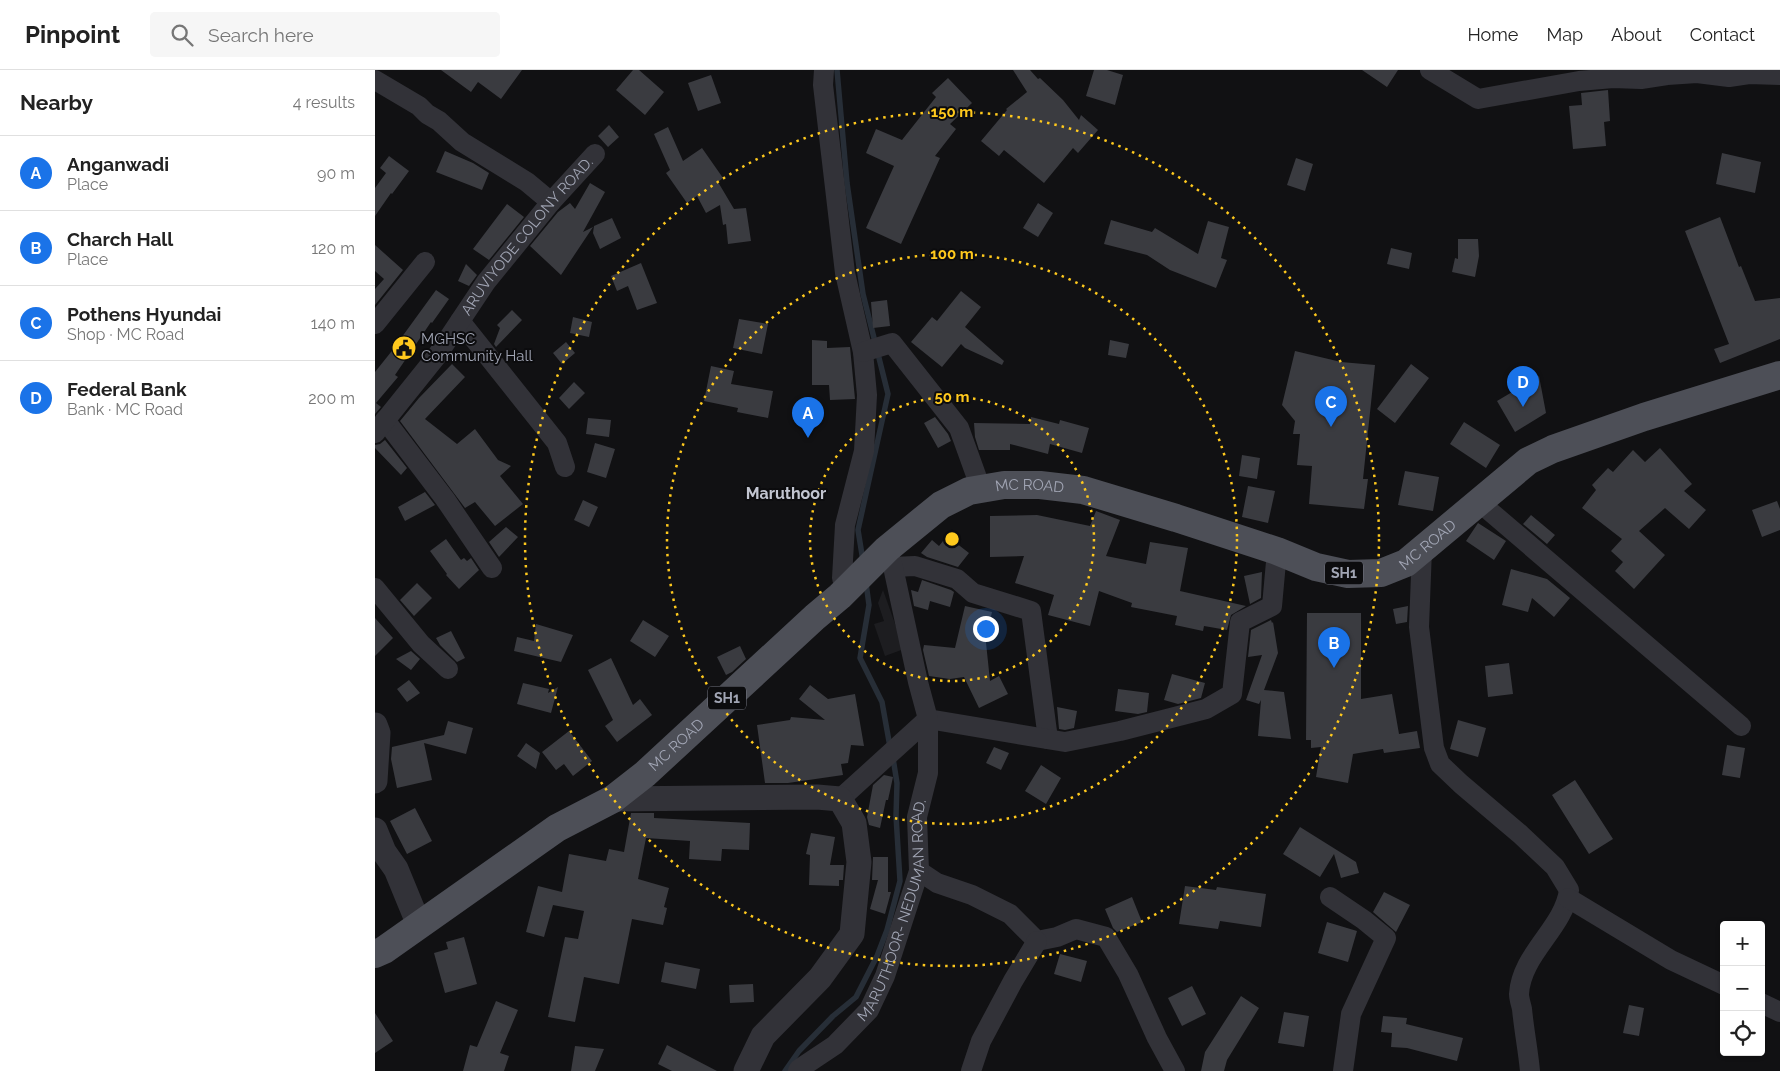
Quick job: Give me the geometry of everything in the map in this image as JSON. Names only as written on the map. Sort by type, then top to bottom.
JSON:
[{"type":"main road","name":"MC ROAD","points":[[375,954],[384,950],[557,828],[613,799],[645,774],[815,616],[841,587],[890,558],[941,505],[969,491],[1013,485],[1040,485],[1083,490],[1277,551],[1316,567],[1349,574],[1381,573],[1406,563],[1528,461],[1553,449],[1684,404],[1780,375]]},
{"type":"street","points":[[824,70],[823,85],[845,273],[863,352],[867,395],[864,451],[845,525],[841,587]]},
{"type":"street","points":[[1430,70],[1478,99],[1579,81],[1613,78],[1641,79],[1667,74],[1697,73],[1729,76],[1749,74],[1780,75]]},
{"type":"street","points":[[375,80],[419,106],[462,142],[527,182],[551,202]]},
{"type":"street","name":"ARUVIYODE COLONY ROAD.","points":[[493,568],[380,426],[436,357],[486,282],[551,202],[595,154]]},
{"type":"street","points":[[375,324],[425,262]]},
{"type":"street","name":"ARUVIYODE COLONY ROAD.","points":[[460,321],[557,443],[565,467]]},
{"type":"street","points":[[863,352],[892,343],[959,428],[981,489]]},
{"type":"street","points":[[1479,502],[1741,726]]},
{"type":"street","points":[[1422,549],[1419,627],[1434,748],[1440,764],[1555,867],[1569,890],[1568,898],[1561,913],[1531,960],[1523,977],[1519,994],[1530,1071]]},
{"type":"street","points":[[613,799],[817,797],[840,799],[927,719],[1065,742],[1206,710],[1232,694],[1240,622],[1272,606],[1277,551]]},
{"type":"street","points":[[890,558],[957,579],[973,592],[1031,611],[1047,739]]},
{"type":"street","name":"MARUTHOOR- NEDUMAN ROAD.","points":[[798,1071],[835,1044],[869,1010],[885,976],[919,871],[917,817],[928,772],[927,719],[890,558]]},
{"type":"street","points":[[375,588],[421,644],[448,668]]},
{"type":"street","points":[[375,725],[378,733],[375,781]]},
{"type":"street","points":[[746,1071],[763,1036],[820,978],[852,934],[859,862],[854,823],[840,799]]},
{"type":"street","points":[[375,830],[384,852],[396,869],[419,925]]},
{"type":"street","points":[[919,871],[937,883],[972,895],[1009,914],[1037,942]]},
{"type":"street","points":[[1330,897],[1364,920],[1386,938],[1351,1014],[1343,1071]]},
{"type":"street","points":[[1568,898],[1671,960],[1720,983]]},
{"type":"street","points":[[971,1071],[981,1040],[1037,942],[1076,930],[1105,937],[1128,974],[1157,1038],[1175,1071]]},
{"type":"street","points":[[1765,1005],[1780,1012]]},
{"type":"shaded area","points":[[883,590],[904,649],[885,656],[874,624],[884,621],[878,603]]},
{"type":"building","points":[[441,70],[522,70],[501,99],[478,82],[471,92]]},
{"type":"building","points":[[633,70],[639,70],[664,92],[645,115],[616,90]]},
{"type":"building","points":[[1013,70],[1030,70],[1063,100],[1079,120],[1081,115],[1098,130],[1078,153],[1073,148],[1044,183],[1004,150],[999,156],[981,141],[1006,109],[1027,92]]},
{"type":"building","points":[[1094,70],[1107,70],[1123,75],[1115,105],[1086,96]]},
{"type":"building","points":[[1362,70],[1398,70],[1387,87]]},
{"type":"building","points":[[711,75],[721,103],[698,111],[688,83]]},
{"type":"building","points":[[948,78],[972,103],[950,124],[956,129],[935,156],[940,158],[901,244],[866,228],[894,166],[866,153],[876,129],[902,140],[936,97],[932,93]]},
{"type":"building","points":[[1608,90],[1610,121],[1604,122],[1606,146],[1573,149],[1569,106],[1582,105],[1581,93]]},
{"type":"building","points":[[609,125],[619,137],[608,147],[598,136]]},
{"type":"building","points":[[668,127],[683,161],[702,148],[723,178],[718,182],[734,209],[746,208],[751,241],[728,244],[726,224],[723,225],[720,205],[706,213],[697,196],[687,203],[666,173],[670,170],[654,134]]},
{"type":"building","points":[[445,151],[473,163],[489,173],[482,190],[436,172]]},
{"type":"building","points":[[1722,153],[1761,162],[1755,193],[1716,184]]},
{"type":"building","points":[[389,156],[409,171],[375,216],[375,188],[386,173],[380,168]]},
{"type":"building","points":[[1296,158],[1313,164],[1305,191],[1287,185]]},
{"type":"building","points":[[590,183],[605,192],[583,232],[593,227],[561,275],[530,246],[558,212],[570,203],[575,209]]},
{"type":"building","points":[[1038,203],[1053,213],[1038,237],[1023,228]]},
{"type":"building","points":[[507,204],[524,217],[489,260],[473,249]]},
{"type":"building","points":[[1720,217],[1739,267],[1741,266],[1755,301],[1780,298],[1780,339],[1720,363],[1714,349],[1729,344],[1685,231]]},
{"type":"building","points":[[612,218],[621,238],[600,249],[593,233],[594,226]]},
{"type":"building","points":[[1111,220],[1152,232],[1155,228],[1198,254],[1208,221],[1229,227],[1221,258],[1227,260],[1216,288],[1170,270],[1147,255],[1104,244]]},
{"type":"building","points":[[1458,239],[1478,239],[1479,256],[1475,277],[1452,272],[1455,258],[1458,259]]},
{"type":"building","points":[[375,245],[403,270],[375,305],[375,289],[384,279],[375,271]]},
{"type":"building","points":[[1391,248],[1412,253],[1409,269],[1387,264]]},
{"type":"building","points":[[641,263],[657,303],[637,310],[628,286],[617,291],[611,276]]},
{"type":"building","points":[[466,264],[477,275],[469,286],[458,281]]},
{"type":"building","points":[[436,290],[449,299],[395,375],[398,377],[376,403],[381,407],[375,414],[375,372]]},
{"type":"building","points":[[961,291],[981,307],[965,327],[1004,361],[1002,365],[965,348],[961,344],[942,367],[911,342],[932,317],[937,321]]},
{"type":"building","points":[[887,300],[890,326],[873,328],[871,302]]},
{"type":"building","points":[[512,310],[522,320],[496,347],[494,344],[500,328],[497,325]]},
{"type":"building","points":[[573,317],[592,322],[589,337],[570,333]]},
{"type":"building","points":[[739,319],[768,324],[762,354],[733,348]]},
{"type":"building","points":[[812,340],[827,341],[827,348],[850,347],[855,399],[830,400],[829,385],[812,385]]},
{"type":"building","points":[[1110,340],[1129,344],[1126,358],[1108,355]]},
{"type":"building","points":[[566,342],[575,353],[562,364],[553,353]]},
{"type":"building","points":[[1295,351],[1341,362],[1375,365],[1363,479],[1368,479],[1364,509],[1309,504],[1312,466],[1297,465],[1300,434],[1293,434],[1295,421],[1282,405]]},
{"type":"building","points":[[452,364],[465,377],[425,419],[457,444],[475,429],[498,460],[511,466],[500,476],[523,504],[495,526],[475,502],[465,508],[400,421]]},
{"type":"building","points":[[1411,364],[1429,378],[1395,423],[1377,409]]},
{"type":"building","points":[[711,366],[734,371],[731,384],[773,391],[768,418],[737,412],[738,408],[704,401]]},
{"type":"building","points":[[1539,376],[1546,413],[1515,432],[1497,401]]},
{"type":"building","points":[[574,382],[585,393],[569,409],[559,398]]},
{"type":"building","points":[[935,417],[951,441],[938,448],[924,423]]},
{"type":"building","points":[[1031,417],[1059,424],[1060,420],[1089,428],[1082,453],[1050,444],[1048,454],[1010,444],[1010,450],[979,450],[975,437],[974,423],[1030,424]]},
{"type":"building","points":[[588,418],[611,420],[609,437],[586,434]]},
{"type":"building","points":[[1464,422],[1500,445],[1486,468],[1450,444]]},
{"type":"building","points":[[385,440],[407,468],[401,475],[375,448],[375,445]]},
{"type":"building","points":[[595,443],[615,449],[606,478],[587,472]]},
{"type":"building","points":[[1660,448],[1692,484],[1684,491],[1706,510],[1689,529],[1665,508],[1639,531],[1665,555],[1634,589],[1615,571],[1623,562],[1611,551],[1622,539],[1582,508],[1596,490],[1592,485],[1608,468],[1613,472],[1633,450],[1645,462]]},
{"type":"building","points":[[1242,455],[1260,458],[1257,479],[1239,476]]},
{"type":"building","points":[[1405,471],[1439,477],[1433,511],[1398,505]]},
{"type":"building","points":[[1248,486],[1275,491],[1268,523],[1242,517]]},
{"type":"building","points":[[425,492],[435,505],[405,521],[398,507]]},
{"type":"building","points":[[583,500],[598,507],[589,527],[574,520]]},
{"type":"building","points":[[1777,501],[1780,509],[1780,530],[1762,537],[1752,510]]},
{"type":"building","points":[[1096,511],[1120,520],[1106,556],[1146,564],[1150,542],[1188,548],[1180,591],[1246,606],[1231,615],[1227,630],[1204,626],[1203,631],[1175,625],[1177,616],[1131,607],[1132,603],[1099,591],[1090,626],[1048,615],[1054,595],[1015,583],[1024,556],[990,557],[990,516],[1037,515],[1090,526]]},
{"type":"building","points":[[1531,515],[1555,535],[1547,544],[1523,524]]},
{"type":"building","points":[[1478,523],[1506,541],[1494,560],[1466,541]]},
{"type":"building","points":[[506,527],[518,537],[499,557],[489,542]]},
{"type":"building","points":[[947,536],[969,553],[958,567],[927,557],[921,553],[932,540],[939,546]]},
{"type":"building","points":[[446,539],[461,560],[464,558],[467,561],[471,558],[479,570],[459,589],[446,575],[430,551]]},
{"type":"building","points":[[1511,569],[1547,579],[1570,598],[1554,617],[1532,598],[1528,612],[1502,605]]},
{"type":"building","points":[[1262,572],[1261,598],[1250,604],[1244,576]]},
{"type":"building","points":[[922,580],[954,592],[950,607],[930,601],[928,610],[914,606],[911,590],[918,592]]},
{"type":"building","points":[[417,583],[432,598],[414,616],[400,600]]},
{"type":"building","points":[[965,606],[992,612],[987,633],[985,633],[990,681],[999,676],[1008,694],[979,708],[964,677],[950,679],[929,676],[923,650],[924,645],[955,648]]},
{"type":"building","points":[[1408,606],[1407,622],[1396,624],[1393,609]]},
{"type":"building","points":[[1307,613],[1361,613],[1361,699],[1392,694],[1399,734],[1417,731],[1420,748],[1384,753],[1383,749],[1353,754],[1348,783],[1316,777],[1321,747],[1311,748],[1311,740],[1306,740]]},
{"type":"building","points":[[375,618],[393,638],[375,656]]},
{"type":"building","points":[[643,620],[669,636],[655,657],[630,641]]},
{"type":"building","points":[[1271,620],[1273,622],[1278,653],[1264,690],[1284,692],[1291,739],[1258,736],[1261,700],[1259,704],[1246,700],[1262,655],[1248,657],[1251,630]]},
{"type":"building","points":[[536,624],[573,635],[561,662],[514,651],[517,637],[534,641]]},
{"type":"building","points":[[451,631],[465,658],[457,662],[440,645],[436,638]]},
{"type":"building","points":[[740,646],[746,659],[726,675],[717,657]]},
{"type":"building","points":[[411,651],[420,659],[411,670],[396,659]]},
{"type":"building","points":[[611,658],[633,705],[640,699],[652,715],[617,742],[605,726],[613,720],[588,670]]},
{"type":"building","points":[[1509,663],[1513,694],[1488,697],[1485,666]]},
{"type":"building","points":[[1172,674],[1205,683],[1201,698],[1178,704],[1164,700]]},
{"type":"building","points":[[409,680],[420,693],[407,702],[397,689]]},
{"type":"building","points":[[523,683],[549,689],[548,693],[558,687],[551,713],[517,704]]},
{"type":"building","points":[[810,685],[828,699],[855,694],[864,746],[851,745],[848,763],[841,764],[843,775],[788,783],[765,783],[757,725],[790,720],[791,717],[825,720],[799,699]]},
{"type":"building","points":[[1118,689],[1149,693],[1147,712],[1138,714],[1115,711]]},
{"type":"building","points":[[1057,707],[1077,711],[1074,728],[1059,729]]},
{"type":"building","points":[[1458,720],[1486,728],[1478,757],[1450,749]]},
{"type":"building","points":[[448,721],[473,728],[466,754],[424,743],[432,780],[397,788],[391,759],[392,747],[444,735]]},
{"type":"building","points":[[569,731],[592,761],[573,776],[564,764],[556,770],[542,752]]},
{"type":"building","points":[[526,743],[540,753],[536,769],[517,756]]},
{"type":"building","points":[[1727,745],[1745,748],[1740,778],[1722,775]]},
{"type":"building","points":[[994,747],[1009,753],[1001,770],[986,763]]},
{"type":"building","points":[[1041,765],[1061,778],[1046,804],[1025,791]]},
{"type":"building","points":[[884,775],[893,777],[880,828],[869,825],[867,817],[873,785]]},
{"type":"building","points":[[1575,780],[1613,839],[1589,854],[1552,795]]},
{"type":"building","points":[[415,808],[432,841],[407,854],[390,821]]},
{"type":"building","points":[[631,813],[654,813],[654,818],[750,823],[749,850],[722,849],[721,861],[689,859],[690,841],[646,838],[638,879],[669,888],[664,907],[667,908],[663,925],[632,919],[619,984],[584,977],[575,1022],[548,1017],[565,937],[578,939],[584,911],[553,905],[544,937],[526,932],[538,886],[562,892],[569,854],[606,861],[609,849],[624,852]]},
{"type":"building","points":[[1300,827],[1356,862],[1359,873],[1341,878],[1334,854],[1320,877],[1283,854]]},
{"type":"building","points":[[811,833],[835,837],[830,865],[844,865],[843,880],[839,880],[839,886],[809,885],[810,855],[806,854]]},
{"type":"building","points":[[873,857],[888,857],[888,892],[891,892],[885,914],[870,909],[878,880],[872,880]]},
{"type":"building","points":[[1185,886],[1216,890],[1217,887],[1266,894],[1261,927],[1220,921],[1218,929],[1179,924]]},
{"type":"building","points":[[1384,892],[1410,905],[1396,932],[1373,912]]},
{"type":"building","points":[[1132,897],[1142,922],[1117,932],[1113,928],[1105,909]]},
{"type":"building","points":[[1327,922],[1357,931],[1348,962],[1318,953]]},
{"type":"building","points":[[464,937],[477,984],[445,993],[434,953],[448,949],[446,942]]},
{"type":"building","points":[[1060,954],[1087,961],[1081,982],[1054,974]]},
{"type":"building","points":[[665,962],[700,969],[696,989],[661,982]]},
{"type":"building","points":[[753,984],[754,1002],[730,1003],[729,985]]},
{"type":"building","points":[[1192,986],[1206,1014],[1182,1026],[1168,998]]},
{"type":"building","points":[[1241,996],[1259,1008],[1227,1060],[1224,1071],[1201,1071],[1205,1052]]},
{"type":"building","points":[[496,1001],[518,1010],[500,1053],[509,1056],[504,1071],[463,1071],[470,1045],[477,1047]]},
{"type":"building","points":[[1629,1005],[1644,1008],[1639,1036],[1623,1033]]},
{"type":"building","points":[[1284,1012],[1309,1016],[1304,1047],[1278,1043]]},
{"type":"building","points":[[375,1013],[393,1041],[375,1053]]},
{"type":"building","points":[[1383,1016],[1407,1018],[1406,1024],[1463,1038],[1457,1061],[1407,1048],[1391,1047],[1392,1033],[1381,1032]]},
{"type":"building","points":[[667,1045],[717,1071],[672,1071],[658,1064]]},
{"type":"building","points":[[575,1046],[604,1049],[595,1071],[571,1071]]},
{"type":"waterway","points":[[837,70],[847,183],[863,294],[888,394],[858,530],[863,561]]},
{"type":"waterway","points":[[866,583],[869,605],[860,658],[882,702],[890,747]]},
{"type":"waterway","points":[[785,1071],[799,1051],[833,1016],[856,997],[877,956],[887,930],[900,881],[896,816],[897,783],[893,758]]},
{"type":"place","name":"MGHSC Community Hall","points":[[404,348]]},
{"type":"place","name":"Federal Bank","points":[[1523,407]]},
{"type":"place","name":"Pothens Hyundai","points":[[1331,427]]},
{"type":"place","name":"Anganwadi","points":[[808,438]]},
{"type":"place","name":"Charch Hall","points":[[1334,668]]},
{"type":"district","name":"Maruthoor","points":[[786,493]]}]
